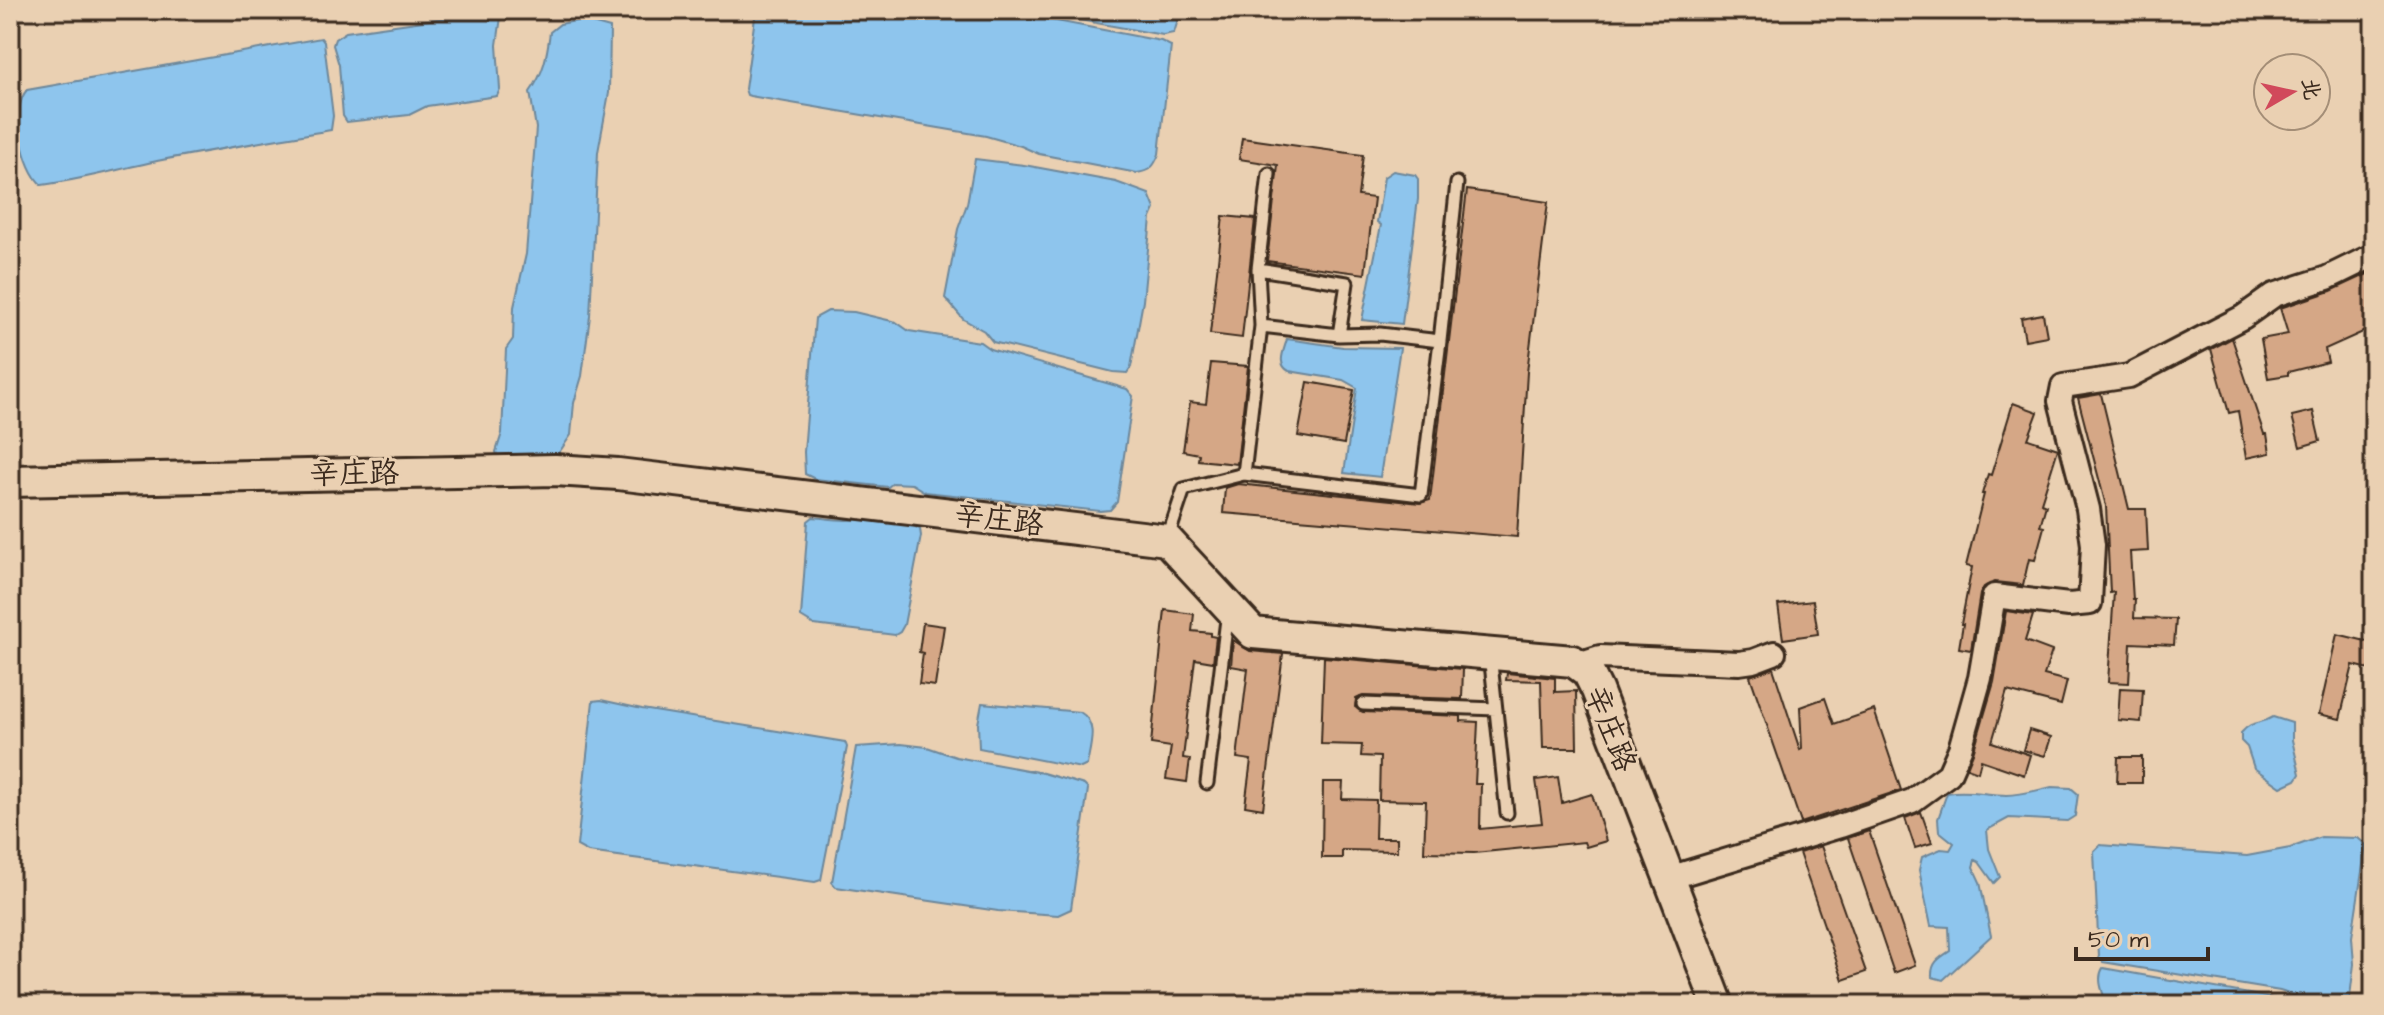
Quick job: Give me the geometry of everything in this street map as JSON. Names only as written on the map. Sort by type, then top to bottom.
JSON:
[{"type":"street","points":[[1669,878],[1912,801],[1949,774],[1960,749],[1980,678],[1994,596],[2069,605],[2090,603],[2093,545],[2090,521],[2060,401],[2063,386],[2129,376],[2243,317],[2274,295],[2327,278],[2374,255]]},
{"type":"street","name":"辛庄路","points":[[10,481],[555,470],[618,474],[1167,540],[1253,633],[1573,661],[1588,672],[1597,690],[1718,1005]]},
{"type":"street","points":[[1578,664],[1600,657],[1739,663],[1774,653]]},
{"type":"lane","points":[[1244,474],[1261,326],[1258,269],[1269,174]]},
{"type":"lane","points":[[1167,540],[1184,489],[1244,474],[1421,495],[1457,183]]},
{"type":"lane","points":[[1258,269],[1347,283],[1339,335]]},
{"type":"lane","points":[[1261,326],[1339,335],[1380,334],[1440,341]]},
{"type":"lane","points":[[1207,783],[1228,606]]},
{"type":"lane","points":[[1490,654],[1507,813]]},
{"type":"lane","points":[[1363,704],[1496,709]]},
{"type":"water","points":[[478,10],[502,10],[497,45],[500,89],[497,96],[427,106],[409,115],[347,122],[343,116],[339,65],[333,45],[335,39],[346,32],[465,15]]},
{"type":"water","points":[[756,10],[999,10],[1161,41],[1171,46],[1159,154],[1151,168],[1137,173],[1039,154],[986,136],[747,95],[745,89]]},
{"type":"water","points":[[1024,10],[1181,10],[1174,33],[1163,35]]},
{"type":"water","points":[[581,20],[610,28],[609,93],[598,152],[590,316],[582,376],[574,403],[571,435],[558,454],[500,461],[496,452],[502,433],[506,349],[513,339],[514,307],[526,254],[536,128],[530,92],[544,64],[550,32],[560,24]]},
{"type":"water","points":[[321,38],[333,116],[331,130],[42,185],[29,167],[19,124],[22,98],[27,90]]},
{"type":"water","points":[[975,159],[1116,182],[1149,194],[1155,209],[1151,218],[1143,301],[1131,367],[1127,373],[993,342],[984,331],[963,319],[945,298]]},
{"type":"water","points":[[1393,171],[1415,175],[1418,179],[1402,324],[1362,320],[1381,225],[1377,222],[1384,177]]},
{"type":"water","points":[[828,311],[854,312],[896,322],[909,331],[980,342],[990,349],[1127,389],[1133,396],[1117,502],[1110,510],[1100,511],[925,492],[912,484],[893,483],[888,487],[815,479],[805,474],[804,452],[815,318]]},
{"type":"water","points":[[1287,339],[1343,347],[1400,348],[1380,477],[1344,473],[1357,388],[1343,380],[1289,371],[1282,361]]},
{"type":"water","points":[[813,517],[892,521],[920,529],[904,625],[900,632],[895,635],[814,625],[801,617],[808,521]]},
{"type":"water","points":[[593,701],[845,742],[847,747],[821,880],[815,882],[588,852],[577,846]]},
{"type":"water","points":[[982,703],[1080,712],[1090,722],[1091,729],[1087,765],[1081,768],[979,748],[978,724]]},
{"type":"water","points":[[2273,717],[2292,723],[2292,740],[2300,774],[2296,780],[2281,787],[2254,768],[2247,747],[2241,741],[2241,733],[2245,729]]},
{"type":"water","points":[[901,744],[927,747],[956,757],[1043,773],[1084,785],[1088,789],[1071,909],[1058,915],[998,911],[836,887],[832,882],[856,747]]},
{"type":"water","points":[[2052,787],[2071,788],[2078,794],[2075,816],[2067,821],[2009,818],[1987,830],[1989,849],[2000,877],[1994,883],[1979,862],[1975,860],[1973,867],[1980,882],[1991,936],[1943,980],[1932,977],[1934,964],[1950,951],[1949,927],[1931,926],[1919,870],[1922,857],[1941,849],[1950,850],[1954,843],[1939,831],[1938,819],[1947,793],[2013,795]]},
{"type":"water","points":[[2321,837],[2358,838],[2366,845],[2352,937],[2354,964],[2349,1005],[2322,1005],[2280,991],[2103,962],[2099,957],[2094,851],[2100,845],[2247,856],[2290,848]]},
{"type":"water","points":[[2103,968],[2311,1005],[2107,1005],[2100,981]]},
{"type":"building","points":[[1242,138],[1363,155],[1358,196],[1374,198],[1365,274],[1267,261],[1278,165],[1239,159]]},
{"type":"building","points":[[1467,190],[1548,202],[1527,372],[1517,537],[1223,513],[1225,488],[1238,484],[1420,503],[1430,500]]},
{"type":"building","points":[[1223,216],[1255,219],[1242,338],[1210,334]]},
{"type":"building","points":[[2374,271],[2374,327],[2325,349],[2328,362],[2268,378],[2261,339],[2288,334],[2280,308],[2331,291]]},
{"type":"building","points":[[2043,314],[2047,336],[2025,340],[2021,318]]},
{"type":"building","points":[[2232,338],[2264,434],[2267,434],[2270,453],[2246,458],[2238,411],[2229,413],[2211,349]]},
{"type":"building","points":[[1211,363],[1248,366],[1237,464],[1198,460],[1199,454],[1183,451],[1190,402],[1206,404]]},
{"type":"building","points":[[1308,382],[1354,390],[1344,444],[1298,436]]},
{"type":"building","points":[[2101,394],[2129,509],[2146,509],[2148,551],[2130,552],[2134,618],[2176,619],[2174,645],[2131,643],[2129,683],[2108,682],[2114,592],[2110,593],[2106,506],[2078,398]]},
{"type":"building","points":[[2013,403],[2038,412],[2028,439],[2058,449],[2041,503],[2046,505],[2040,526],[2044,527],[2035,560],[2029,559],[2023,585],[1995,582],[1984,587],[1980,594],[1971,650],[1959,648],[1972,567],[1966,566],[1982,494]]},
{"type":"building","points":[[2313,411],[2320,441],[2300,447],[2292,416]]},
{"type":"building","points":[[1813,601],[1818,634],[1783,639],[1778,605]]},
{"type":"building","points":[[1165,610],[1194,614],[1192,631],[1211,633],[1216,637],[1213,662],[1195,659],[1183,758],[1190,759],[1187,782],[1166,779],[1171,747],[1151,744]]},
{"type":"building","points":[[2006,611],[2033,615],[2025,641],[2052,651],[2044,675],[2067,681],[2061,705],[2007,691],[1992,742],[2030,755],[2024,775],[1981,760],[1978,772],[1967,768],[1994,682]]},
{"type":"building","points":[[923,623],[944,626],[935,686],[919,684]]},
{"type":"building","points":[[2337,634],[2374,643],[2374,670],[2353,665],[2340,719],[2319,714]]},
{"type":"building","points":[[1233,640],[1250,651],[1283,654],[1263,809],[1245,806],[1251,760],[1237,758],[1248,669],[1231,666]]},
{"type":"building","points":[[1324,657],[1463,669],[1462,699],[1363,696],[1356,699],[1355,707],[1363,712],[1461,716],[1461,721],[1478,722],[1475,784],[1481,784],[1480,829],[1542,823],[1536,780],[1558,777],[1562,803],[1592,794],[1606,841],[1586,847],[1584,842],[1474,853],[1424,852],[1426,801],[1379,800],[1380,757],[1361,756],[1362,745],[1321,744]]},
{"type":"building","points":[[1773,668],[1800,750],[1800,707],[1825,698],[1834,724],[1874,710],[1901,790],[1801,823],[1750,676]]},
{"type":"building","points":[[1507,673],[1555,678],[1555,692],[1576,691],[1577,748],[1543,748],[1541,681],[1506,680]]},
{"type":"building","points":[[2120,688],[2143,689],[2141,722],[2118,720]]},
{"type":"building","points":[[2029,730],[2051,737],[2045,756],[2023,750]]},
{"type":"building","points":[[2118,757],[2142,757],[2142,783],[2117,783]]},
{"type":"building","points":[[1323,782],[1343,782],[1342,799],[1376,800],[1375,838],[1397,838],[1397,851],[1342,850],[1342,858],[1322,858]]},
{"type":"building","points":[[1921,812],[1932,843],[1915,848],[1905,818]]},
{"type":"building","points":[[1869,831],[1915,965],[1894,973],[1848,838]]},
{"type":"building","points":[[1821,846],[1866,972],[1843,980],[1799,853]]}]
